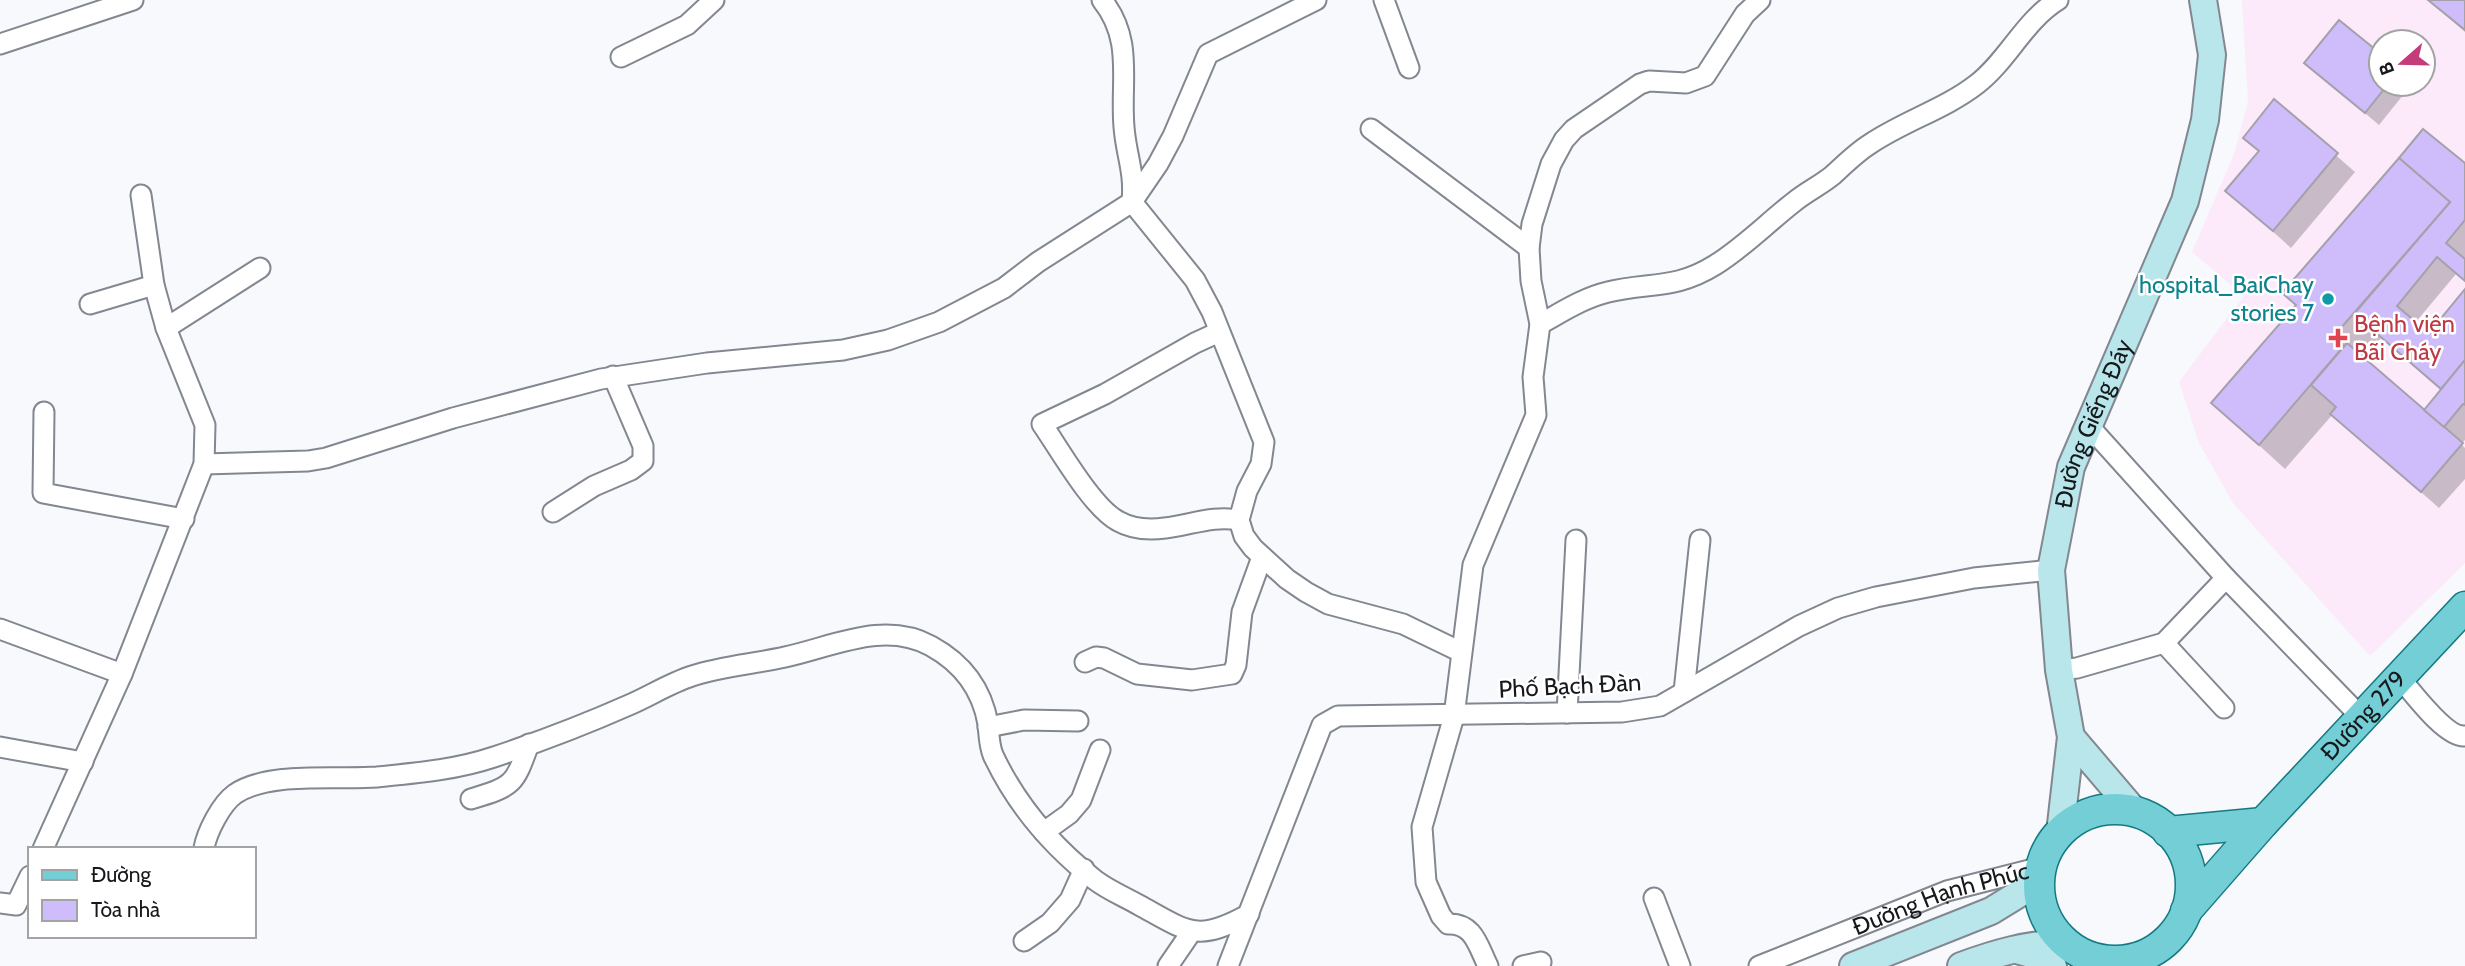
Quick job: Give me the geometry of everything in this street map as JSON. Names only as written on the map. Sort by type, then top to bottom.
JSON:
[{"type":"main road","name":"Đường Giếng Đáy","points":[[2060,833],[2071,737],[2059,670],[2051,570],[2071,467],[2185,201],[2205,120],[2212,55],[2203,0]]},
{"type":"main road","name":"Đường 279","points":[[2186,911],[2263,823],[2465,607]]},
{"type":"main road","points":[[2071,737],[2135,812]]},
{"type":"main road","points":[[1961,966],[2012,948],[2039,944],[2062,959],[2144,960],[2177,929],[2186,911],[2190,891],[2189,869],[2181,849],[2168,832],[2153,820],[2135,812],[2115,809],[2095,812],[2076,820],[2060,833],[2048,849],[2041,867],[2039,888],[2043,909],[2062,959]]},
{"type":"main road","points":[[2168,832],[2263,823]]},
{"type":"main road","name":"Đường Hạnh Phúc","points":[[1853,966],[1991,911],[2022,892],[2041,867]]},
{"type":"street","points":[[0,44],[134,0]]},
{"type":"street","points":[[621,57],[687,25],[714,0]]},
{"type":"street","points":[[1102,0],[1117,26],[1125,65],[1124,130],[1134,182],[1132,202],[1195,280],[1212,312],[1264,442],[1261,464],[1247,492],[1239,520],[1244,536],[1262,557],[1287,579],[1328,604],[1403,624],[1461,652]]},
{"type":"street","points":[[204,464],[308,461],[326,458],[453,418],[613,376],[730,361],[843,351],[912,332],[986,299],[1132,202],[1174,136],[1208,54],[1316,0]]},
{"type":"street","points":[[1384,0],[1409,68]]},
{"type":"street","points":[[1488,966],[1469,928],[1459,923],[1448,924],[1441,916],[1426,882],[1422,827],[1454,716],[1473,565],[1536,415],[1533,377],[1540,324],[1531,281],[1529,248],[1532,225],[1551,164],[1564,140],[1574,130],[1640,84],[1686,83],[1705,76],[1745,14],[1759,0]]},
{"type":"street","points":[[1540,324],[1592,297],[1618,290],[1665,286],[1715,266],[1868,145],[1901,124],[1976,85],[2036,18],[2058,0]]},
{"type":"street","points":[[1371,129],[1529,248]]},
{"type":"street","points":[[44,847],[122,674],[204,464],[205,425],[166,328],[154,285],[141,195]]},
{"type":"street","points":[[166,328],[260,268]]},
{"type":"street","points":[[90,304],[154,285]]},
{"type":"street","points":[[1219,332],[1105,394],[1042,424],[1098,503],[1119,522],[1152,529],[1216,518],[1239,520]]},
{"type":"street","points":[[553,512],[594,486],[631,470],[643,461],[643,446],[613,376]]},
{"type":"street","points":[[44,412],[43,493],[184,519]]},
{"type":"street","points":[[2088,425],[2226,578],[2361,717]]},
{"type":"street","points":[[1567,713],[1576,540]]},
{"type":"street","points":[[1684,692],[1700,540]]},
{"type":"street","points":[[1085,662],[1097,657],[1104,658],[1137,674],[1192,680],[1232,674],[1236,665],[1242,612],[1262,557]]},
{"type":"street","name":"Phố Bạch Đàn","points":[[1231,964],[1322,725],[1338,716],[1622,712],[1660,706],[1799,626],[1838,608],[1876,597],[1974,578],[2051,570]]},
{"type":"street","points":[[2059,670],[2077,668],[2164,643],[2226,578]]},
{"type":"street","points":[[0,629],[122,674]]},
{"type":"street","points":[[204,847],[206,834],[233,795],[255,785],[280,779],[377,777],[439,772],[463,767],[630,705],[690,677],[784,658],[859,638],[886,635],[918,640],[934,647],[969,676],[979,691],[991,751],[1019,801],[1044,832],[1097,881],[1173,924],[1192,931],[1209,932],[1249,914]]},
{"type":"street","points":[[2164,643],[2224,708]]},
{"type":"street","points":[[2400,678],[2448,732],[2460,737],[2465,736]]},
{"type":"street","points":[[988,726],[1024,720],[1078,722]]},
{"type":"street","points":[[471,799],[510,783],[516,777],[529,744]]},
{"type":"street","points":[[0,747],[83,762]]},
{"type":"street","points":[[1044,832],[1069,814],[1081,800],[1100,750]]},
{"type":"street","name":"Đường Hạnh Phúc","points":[[1759,966],[1947,891],[2041,867]]},
{"type":"street","points":[[1024,941],[1050,923],[1070,900],[1084,869]]},
{"type":"street","points":[[0,903],[16,905],[28,880]]},
{"type":"street","points":[[1654,898],[1681,966]]},
{"type":"street","points":[[1168,966],[1192,931]]},
{"type":"shaded area","name":"Bệnh viện Bãi Cháy","points":[[2242,0],[2465,0],[2465,563],[2370,656],[2233,503],[2199,443],[2179,382],[2244,296],[2192,252],[2234,154],[2248,102]]},
{"type":"building","points":[[2428,0],[2465,0],[2465,30]]},
{"type":"building","points":[[2339,20],[2367,43],[2367,98],[2377,98],[2365,113],[2304,63]]},
{"type":"building","points":[[2274,99],[2338,153],[2273,231],[2225,191],[2259,151],[2243,138]]},
{"type":"building","name":"hospital_BaiChay stories 7","points":[[2423,129],[2465,163],[2465,220],[2446,243],[2465,259],[2465,281],[2437,257],[2397,306],[2429,333],[2465,289],[2465,360],[2441,389],[2354,314],[2450,202],[2399,158]]},
{"type":"building","name":"hospital_BaiChay stories 7","points":[[2399,158],[2450,202],[2334,336],[2344,346],[2259,445],[2211,403],[2296,305],[2282,293]]},
{"type":"building","name":"hospital_BaiChay stories 7","points":[[2347,343],[2463,443],[2421,492],[2330,414],[2336,407],[2311,385]]},
{"type":"building","points":[[2465,360],[2465,405],[2463,404],[2444,427],[2424,410]]},
{"type":"place","name":"hospital_BaiChay stories 7","points":[[2328,299]]},
{"type":"place","name":"Bệnh viện Bãi Cháy","points":[[2338,338]]}]
